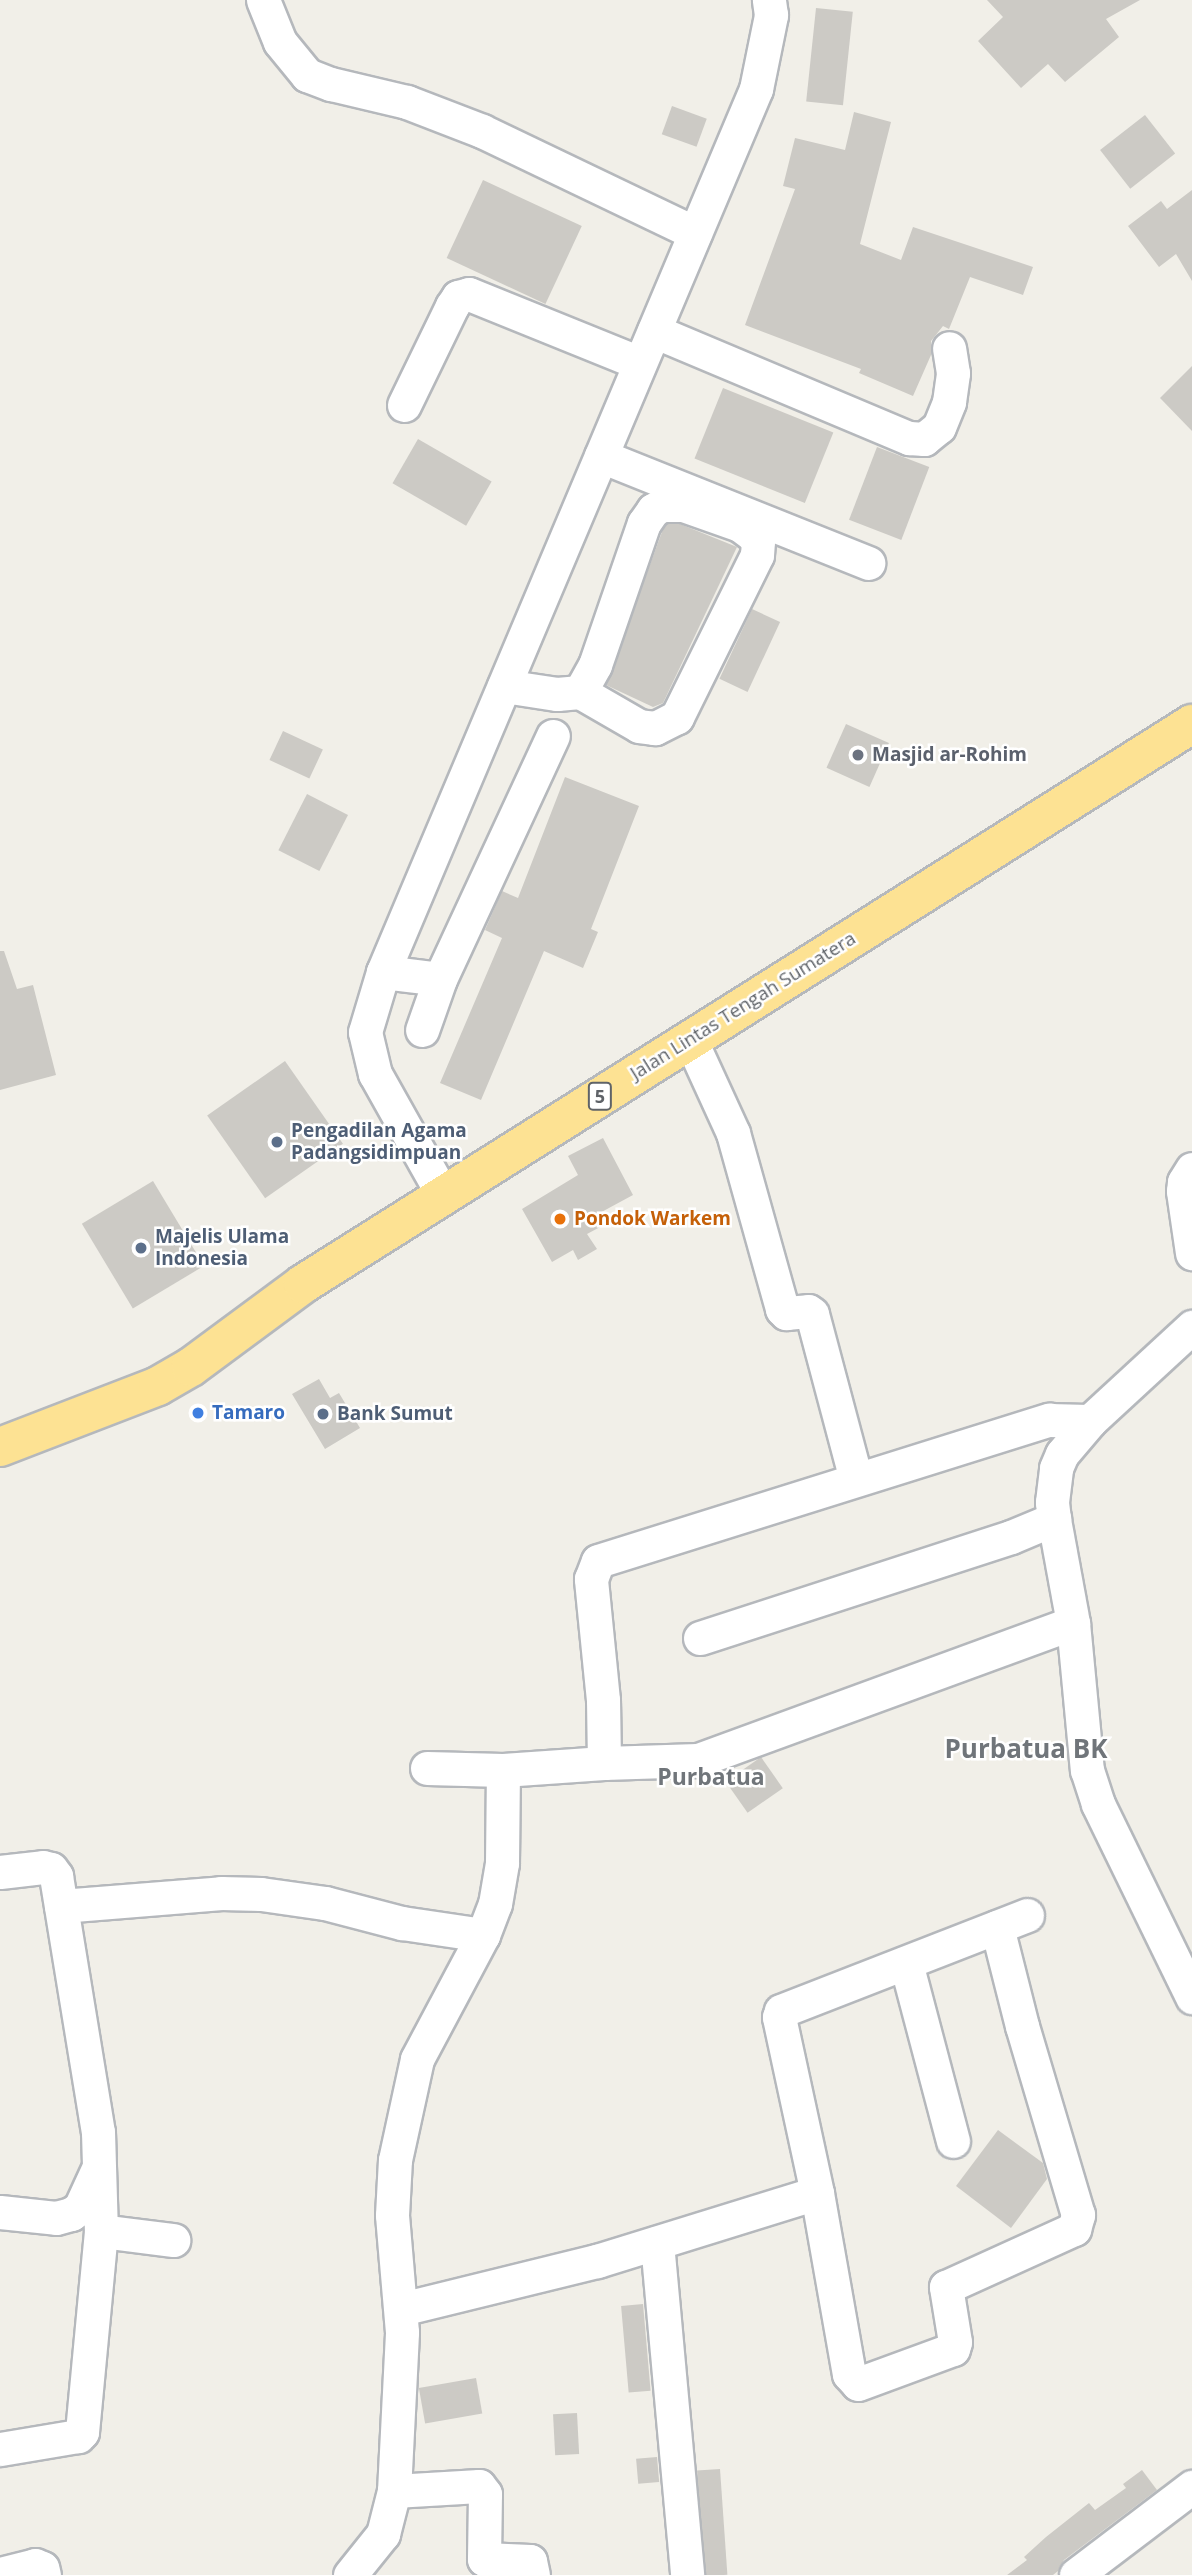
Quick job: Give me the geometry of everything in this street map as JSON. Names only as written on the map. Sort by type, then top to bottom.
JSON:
[{"type":"highway","name":"Jalan Lintas Tengah Sumatera","points":[[0,1447],[158,1386],[191,1367],[303,1284],[1192,724]]},
{"type":"street","points":[[263,0],[280,42],[307,75],[331,84],[407,102],[482,131],[695,233]]},
{"type":"street","points":[[443,1195],[375,1074],[365,1032],[383,972],[755,89],[771,15],[769,0]]},
{"type":"street","points":[[404,405],[452,306],[458,297],[469,294],[640,363]]},
{"type":"street","points":[[654,331],[909,438],[924,439],[939,427],[948,402],[953,373],[949,348]]},
{"type":"street","points":[[601,456],[868,563]]},
{"type":"street","points":[[504,686],[557,694],[580,692],[639,726],[655,728],[677,717],[757,555],[758,541],[752,534],[740,525],[683,505],[662,505],[653,510],[644,523],[595,665],[580,692]]},
{"type":"street","points":[[422,1030],[440,979],[553,736]]},
{"type":"street","points":[[383,972],[440,979]]},
{"type":"street","points":[[690,1040],[733,1133],[782,1309],[786,1313],[807,1311],[812,1314],[856,1479]]},
{"type":"street","points":[[1192,1170],[1184,1182],[1184,1191],[1192,1252]]},
{"type":"street","points":[[1190,1987],[1097,1804],[1087,1770],[1073,1623],[1052,1502],[1056,1468],[1062,1454],[1090,1421],[1192,1327]]},
{"type":"street","points":[[604,1763],[603,1700],[591,1579],[598,1561],[1049,1420],[1090,1421]]},
{"type":"street","points":[[700,1638],[1011,1537],[1054,1519]]},
{"type":"street","points":[[427,1769],[503,1770],[698,1760],[1073,1623]]},
{"type":"street","points":[[350,2575],[383,2534],[394,2491],[401,2309],[392,2176],[412,2078],[425,2040],[483,1935],[499,1884],[503,1770]]},
{"type":"street","points":[[0,1872],[51,1869],[56,1876],[99,2132],[101,2231],[82,2432],[78,2436],[0,2449]]},
{"type":"street","points":[[61,1906],[221,1893],[261,1894],[307,1899],[402,1923],[483,1935]]},
{"type":"street","points":[[1012,1921],[1022,2026],[1078,2215],[1074,2230],[946,2287],[955,2342],[953,2349],[858,2384],[849,2374],[817,2193],[780,2013],[906,1963],[1012,1921]]},
{"type":"street","points":[[906,1963],[953,2141]]},
{"type":"street","points":[[0,2212],[56,2218],[71,2214],[80,2208],[100,2163]]},
{"type":"street","points":[[401,2309],[471,2294],[657,2243],[817,2193]]},
{"type":"street","points":[[101,2231],[173,2240]]},
{"type":"street","points":[[657,2243],[687,2575]]},
{"type":"street","points":[[394,2491],[472,2484],[479,2486],[485,2494],[484,2558],[530,2561],[533,2575]]},
{"type":"street","points":[[1076,2575],[1192,2487]]},
{"type":"street","points":[[0,2574],[36,2565],[42,2568],[44,2575]]},
{"type":"building","points":[[987,0],[1140,0],[1106,19],[1119,37],[1065,82],[1048,64],[1021,88],[978,41],[1003,17]]},
{"type":"building","points":[[816,8],[853,12],[843,105],[806,101]]},
{"type":"building","points":[[672,106],[707,119],[697,147],[662,134]]},
{"type":"building","points":[[854,112],[891,122],[860,244],[901,260],[913,227],[1033,267],[1023,295],[970,277],[949,329],[943,326],[931,341],[931,355],[913,396],[859,373],[861,369],[745,325],[795,189],[783,186],[795,138],[845,150]]},
{"type":"building","points":[[1145,115],[1175,154],[1130,189],[1100,150]]},
{"type":"building","points":[[483,180],[582,226],[545,304],[447,258]]},
{"type":"building","points":[[1192,190],[1192,281],[1176,254],[1159,267],[1128,226],[1161,201],[1167,209]]},
{"type":"building","points":[[1192,366],[1192,431],[1160,398]]},
{"type":"building","points":[[723,388],[833,433],[805,503],[695,458]]},
{"type":"building","points":[[418,439],[492,482],[466,526],[392,483]]},
{"type":"building","points":[[877,447],[929,467],[901,540],[849,520]]},
{"type":"building","points":[[667,524],[680,524],[737,547],[663,703],[653,707],[606,685],[663,529]]},
{"type":"building","points":[[752,609],[780,622],[748,692],[719,679]]},
{"type":"building","name":"Masjid ar-Rohim","points":[[846,724],[889,743],[869,787],[826,768]]},
{"type":"building","points":[[283,731],[323,750],[309,779],[269,760]]},
{"type":"building","points":[[565,777],[639,806],[591,929],[598,932],[583,968],[544,951],[481,1100],[440,1083],[502,938],[485,930],[502,891],[518,898]]},
{"type":"building","points":[[307,794],[348,815],[319,871],[278,850]]},
{"type":"building","points":[[0,951],[4,951],[17,989],[33,985],[56,1075],[0,1090]]},
{"type":"building","points":[[285,1061],[343,1144],[265,1198],[207,1115]]},
{"type":"building","points":[[603,1138],[633,1195],[596,1215],[602,1226],[587,1234],[597,1249],[578,1260],[573,1250],[552,1262],[522,1209],[578,1175],[568,1156]]},
{"type":"building","points":[[153,1181],[204,1266],[133,1309],[82,1224]]},
{"type":"building","points":[[319,1379],[330,1398],[339,1393],[360,1428],[325,1449],[292,1394]]},
{"type":"building","points":[[761,1757],[783,1788],[748,1813],[726,1782]]},
{"type":"building","points":[[998,2130],[1043,2163],[1047,2179],[1011,2228],[956,2186]]},
{"type":"building","points":[[643,2304],[651,2391],[629,2393],[621,2306]]},
{"type":"building","points":[[476,2378],[482,2413],[425,2424],[419,2388]]},
{"type":"building","points":[[577,2413],[579,2454],[555,2455],[553,2414]]},
{"type":"building","points":[[657,2457],[659,2482],[638,2484],[636,2459]]},
{"type":"building","points":[[720,2469],[727,2575],[704,2575],[697,2471]]},
{"type":"building","points":[[1142,2470],[1157,2490],[1064,2560],[1053,2575],[1007,2575],[1027,2560],[1024,2557],[1046,2537],[1089,2503],[1095,2510],[1126,2488],[1123,2484]]},
{"type":"place","name":"Masjid ar-Rohim","points":[[858,755]]},
{"type":"place","name":"Pengadilan Agama Padangsidimpuan","points":[[277,1142]]},
{"type":"place","name":"Pondok Warkem","points":[[560,1219]]},
{"type":"place","name":"Majelis Ulama Indonesia","points":[[141,1248]]},
{"type":"place","name":"Tamaro","points":[[198,1413]]},
{"type":"place","name":"Bank Sumut","points":[[323,1414]]},
{"type":"district","name":"Purbatua BK","points":[[1026,1749]]},
{"type":"district","name":"Purbatua","points":[[711,1776]]}]
